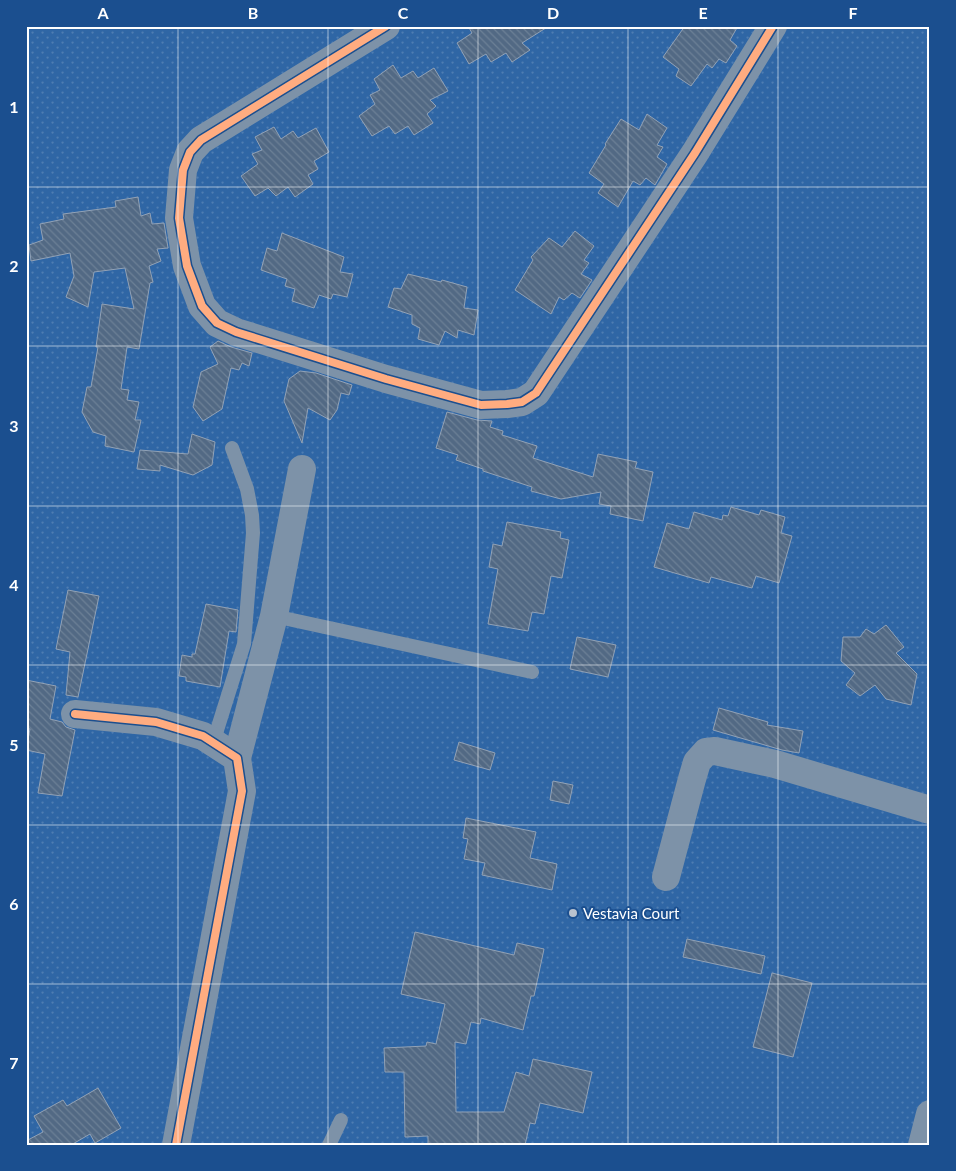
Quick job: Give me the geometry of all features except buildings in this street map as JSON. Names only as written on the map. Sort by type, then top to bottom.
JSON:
[{"type":"street","points":[[386,26],[201,140],[190,152],[183,170],[179,218],[187,266],[202,306],[217,323],[236,332],[386,379],[481,405],[522,402],[536,393],[695,153],[773,26]]},
{"type":"street","points":[[176,1145],[242,791],[236,758],[274,616],[302,469]]},
{"type":"street","points":[[75,714],[156,722],[203,736],[236,758]]},
{"type":"street","points":[[666,877],[692,778],[698,762],[706,752],[715,751],[775,764],[930,810]]},
{"type":"street","points":[[922,1145],[930,1114]]},
{"type":"lane","points":[[213,743],[244,644],[253,533],[247,489],[232,448]]},
{"type":"lane","points":[[274,616],[532,672]]},
{"type":"lane","points":[[329,1145],[341,1120]]},
{"type":"shaded area","points":[[26,26],[930,26],[930,1145],[26,1145]]},
{"type":"cycle path","points":[[386,26],[201,140],[190,152],[183,170],[179,218],[187,266],[202,306],[217,323],[236,332],[386,379],[481,405],[522,402],[536,393],[695,153],[773,26]]},
{"type":"cycle path","points":[[75,714],[156,722],[203,736],[237,758],[242,791],[176,1145]]},
{"type":"place","name":"Vestavia Court","points":[[573,913]]}]
